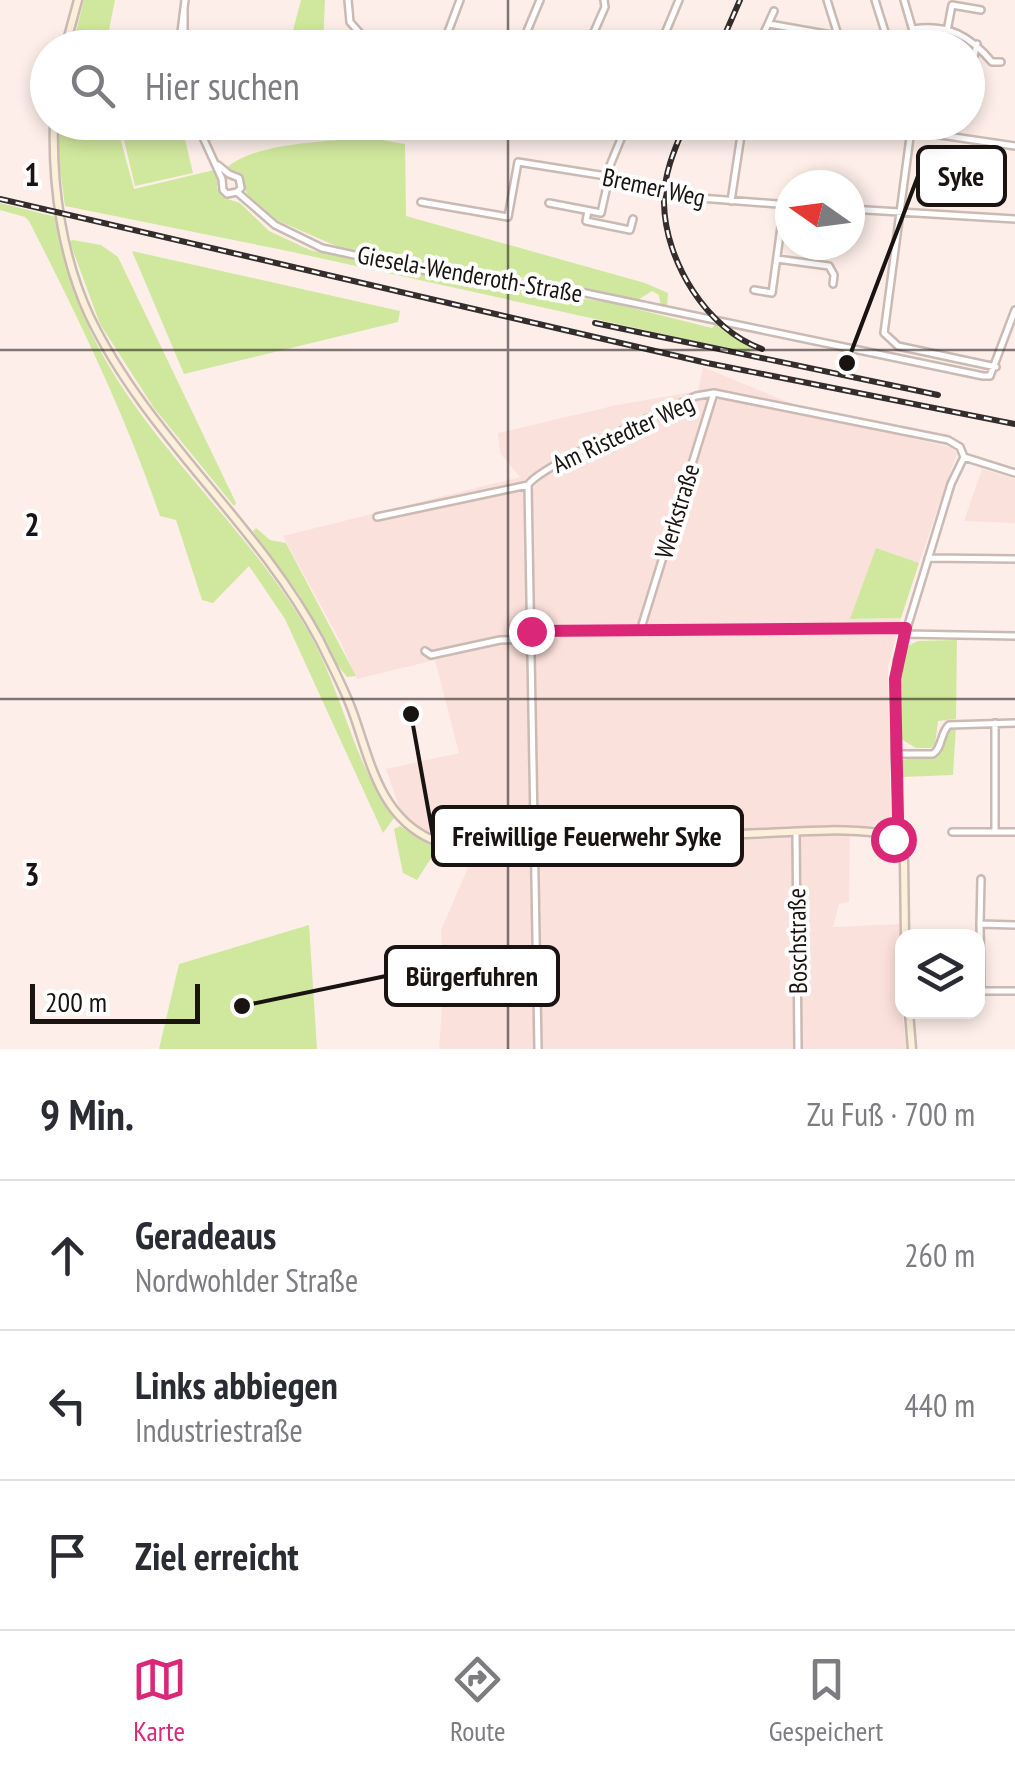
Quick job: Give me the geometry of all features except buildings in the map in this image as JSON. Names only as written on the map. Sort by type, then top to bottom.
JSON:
[{"type":"main road","points":[[70,30],[78,0]]},
{"type":"main road","points":[[53,140],[63,229],[87,310],[112,359],[140,402],[244,527],[298,601],[342,688],[380,787],[392,809],[409,826],[445,844],[484,848],[534,838],[867,832],[888,835],[904,860],[904,929]]},
{"type":"main road","points":[[910,1019],[912,1049]]},
{"type":"street","points":[[348,0],[350,22],[357,30]]},
{"type":"street","points":[[449,30],[460,0]]},
{"type":"street","points":[[528,30],[540,0]]},
{"type":"street","points":[[595,30],[604,0]]},
{"type":"street","points":[[666,30],[679,0]]},
{"type":"street","points":[[827,0],[836,30]]},
{"type":"street","points":[[875,0],[883,30]]},
{"type":"street","points":[[904,0],[913,30]]},
{"type":"street","points":[[183,30],[185,3]]},
{"type":"street","points":[[947,30],[952,4],[981,10]]},
{"type":"street","points":[[766,30],[774,11]]},
{"type":"street","points":[[769,24],[801,30]]},
{"type":"street","points":[[985,54],[992,62],[1002,62]]},
{"type":"street","points":[[205,140],[226,177],[223,190],[227,194],[237,192],[241,182],[235,175],[226,177]]},
{"type":"street","points":[[599,224],[607,176],[621,140]]},
{"type":"street","points":[[731,201],[739,140]]},
{"type":"street","points":[[910,140],[884,325],[887,338],[898,346],[996,367],[1015,310]]},
{"type":"street","points":[[973,140],[1015,146]]},
{"type":"street","name":"Bremer Weg","points":[[421,202],[508,217],[518,162],[607,176],[700,198],[775,204]]},
{"type":"street","name":"Giesela-Wenderoth-Straße","points":[[237,192],[275,225],[322,248],[455,277],[570,290],[990,376],[996,367]]},
{"type":"street","points":[[549,204],[601,212]]},
{"type":"street","points":[[588,210],[586,222],[630,230],[633,219]]},
{"type":"street","points":[[865,210],[1015,220]]},
{"type":"street","points":[[754,290],[772,293],[778,260]]},
{"type":"street","points":[[785,260],[828,266],[834,275],[833,284]]},
{"type":"street","points":[[1005,342],[1015,344]]},
{"type":"street","name":"Am Ristedter Weg","points":[[377,518],[396,517],[528,484],[534,476],[590,448],[696,396],[714,392],[948,440],[960,446],[964,457],[1015,473]]},
{"type":"street","name":"Werkstraße","points":[[640,629],[714,392]]},
{"type":"street","points":[[888,835],[894,832],[898,818],[895,679],[905,631],[951,484],[964,457]]},
{"type":"street","points":[[528,484],[538,1049]]},
{"type":"street","points":[[928,558],[1015,559]]},
{"type":"street","points":[[425,651],[432,655],[531,635],[640,629],[1015,636]]},
{"type":"street","points":[[995,723],[995,832]]},
{"type":"street","points":[[894,754],[933,754],[949,724],[1015,723]]},
{"type":"street","points":[[952,832],[1015,832]]},
{"type":"street","name":"Boschstraße","points":[[796,833],[798,1049]]},
{"type":"street","points":[[980,880],[980,929]]},
{"type":"street","points":[[980,924],[1015,925]]},
{"type":"street","points":[[985,991],[1015,991]]},
{"type":"shaded area","points":[[703,367],[829,419],[950,447],[957,453],[919,563],[876,549],[852,619],[901,618],[888,667],[891,822],[888,826],[850,827],[849,902],[839,904],[833,927],[900,924],[900,929],[895,929],[895,1019],[903,1019],[907,1049],[439,1049],[444,979],[441,930],[473,856],[514,849],[525,855],[523,835],[475,843],[447,841],[424,832],[402,816],[386,769],[459,753],[435,660],[357,679],[283,536],[520,477],[500,453],[498,433],[698,391]]},
{"type":"shaded area","points":[[982,469],[1015,479],[1015,523],[964,521]]},
{"type":"green space","points":[[84,0],[115,0],[109,30],[76,30]]},
{"type":"green space","points":[[301,0],[325,0],[324,30],[293,30]]},
{"type":"green space","points":[[59,140],[121,140],[134,189],[214,170],[217,188],[224,198],[240,203],[269,231],[310,250],[453,280],[612,303],[712,328],[717,323],[751,347],[749,353],[65,206]]},
{"type":"green space","points":[[124,140],[185,140],[193,173],[135,186]]},
{"type":"green space","points":[[338,140],[405,144],[406,216],[645,283],[668,293],[667,308],[661,307],[659,295],[652,291],[638,300],[538,279],[463,273],[350,252],[274,219],[247,195],[240,174],[226,168],[256,153]]},
{"type":"green space","points":[[0,203],[56,217],[75,291],[106,361],[153,430],[260,561],[308,631],[368,775],[394,818],[383,833],[285,619],[249,566],[213,603],[202,600],[176,520],[160,516],[100,366],[29,221],[0,210]]},
{"type":"green space","points":[[73,240],[101,245],[118,257],[236,503],[234,506],[154,408],[100,324],[72,248]]},
{"type":"green space","points":[[132,251],[400,311],[398,322],[184,374]]},
{"type":"green space","points":[[256,528],[270,540],[286,543],[356,676],[347,677],[335,662],[300,596],[253,531]]},
{"type":"green space","points":[[876,548],[919,563],[901,618],[850,619]]},
{"type":"green space","points":[[957,640],[956,719],[938,721],[935,745],[916,748],[901,739],[901,672],[907,646],[918,641]]},
{"type":"green space","points":[[956,726],[953,775],[902,777],[902,760],[941,753],[948,728]]},
{"type":"green space","points":[[400,826],[437,849],[417,880],[403,873],[394,829]]},
{"type":"green space","points":[[309,925],[317,1049],[159,1049],[179,964]]},
{"type":"railway","points":[[727,30],[740,0]]},
{"type":"railway","points":[[679,140],[664,193],[672,248],[707,310],[742,340],[762,349]]},
{"type":"railway","points":[[0,199],[707,363],[1015,424]]},
{"type":"railway","points":[[595,323],[938,395]]},
{"type":"place","name":"Syke","points":[[847,363]]},
{"type":"place","name":"Freiwillige Feuerwehr Syke","points":[[411,714]]},
{"type":"place","name":"Bürgerfuhren","points":[[242,1006]]},
{"type":"route","points":[[531,631],[906,628],[895,679],[898,818],[894,832],[888,835],[893,839]]}]
